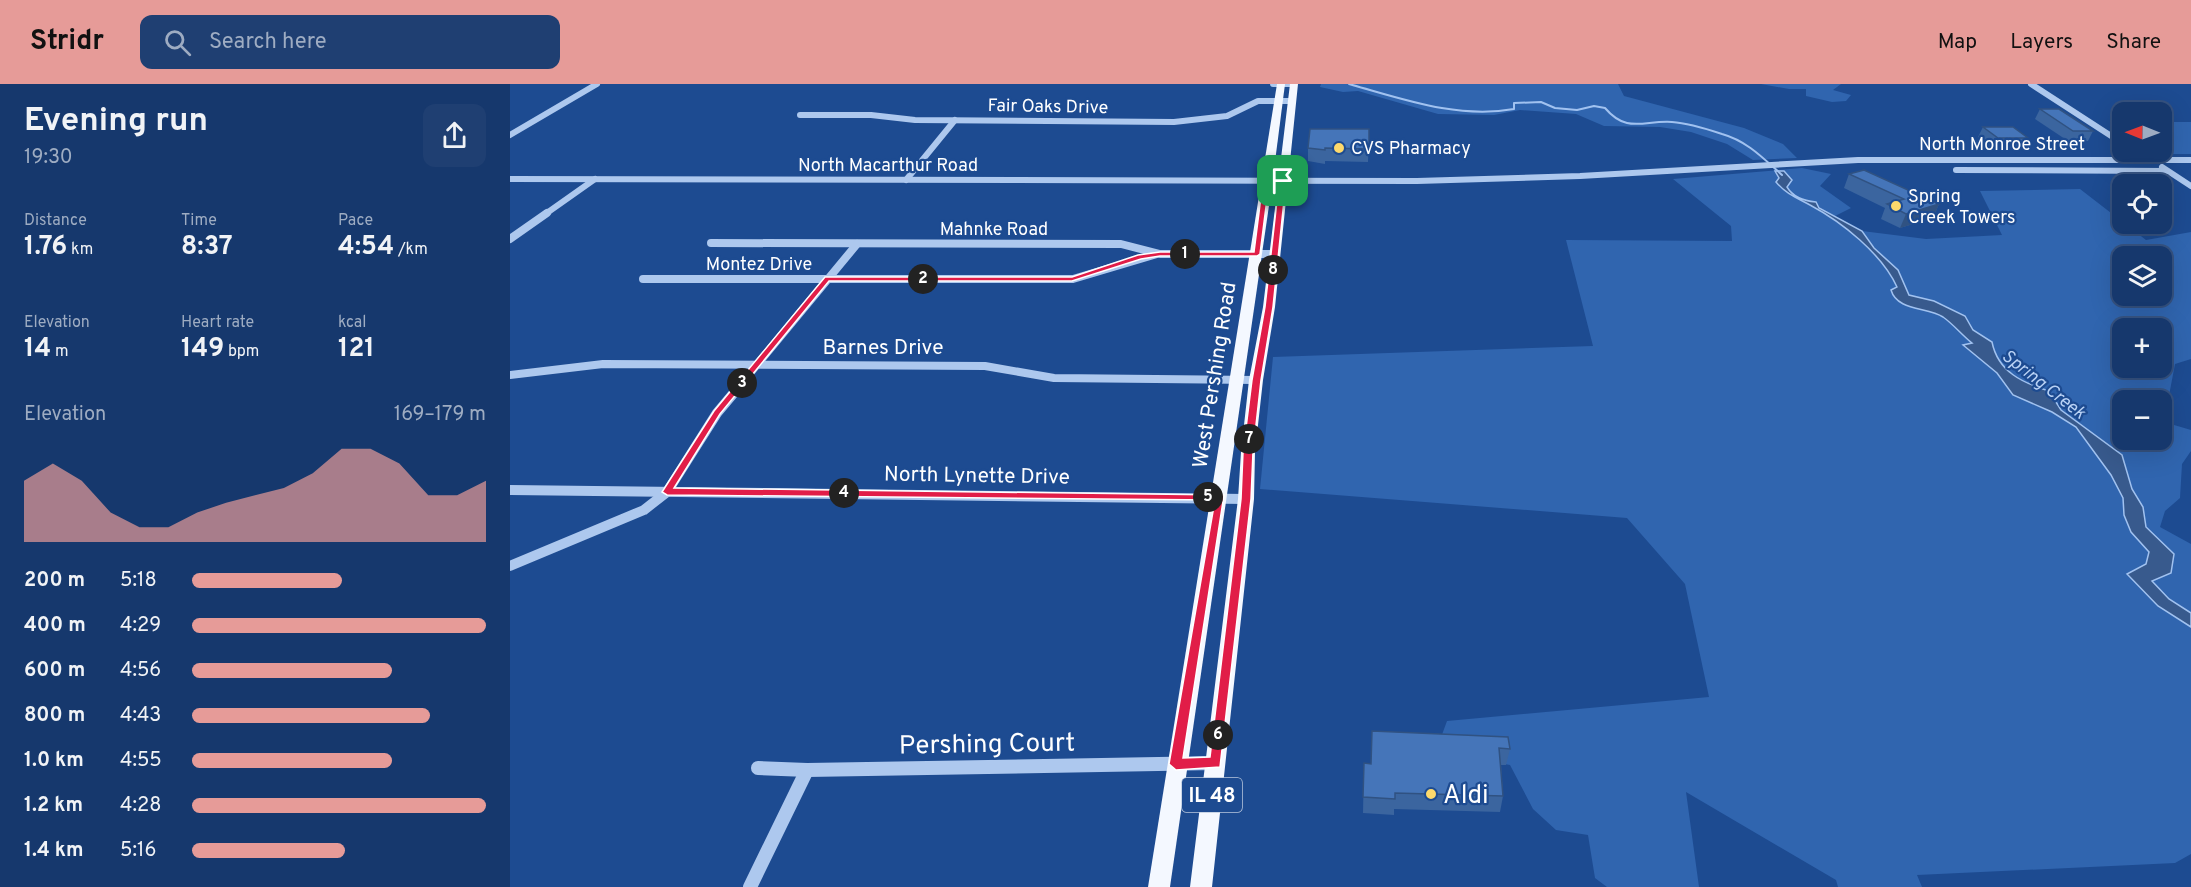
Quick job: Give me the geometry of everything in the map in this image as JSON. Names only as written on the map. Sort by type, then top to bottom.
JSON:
[{"type":"main road","name":"West Pershing Road","points":[[1159,887],[1176,764],[1238,381],[1281,84]]},
{"type":"main road","name":"West Pershing Road","points":[[1201,887],[1246,499],[1248,452],[1256,380],[1263,352],[1294,84]]},
{"type":"main road","points":[[1251,295],[1255,312],[1253,343],[1255,351],[1263,352]]},
{"type":"street","points":[[510,135],[597,84]]},
{"type":"street","points":[[1273,84],[1294,84]]},
{"type":"street","points":[[2031,84],[2112,137]]},
{"type":"street","name":"Fair Oaks Drive","points":[[800,115],[955,120],[1201,121],[1227,116],[1258,101],[1292,101]]},
{"type":"street","points":[[906,180],[955,120]]},
{"type":"street","name":"North Monroe Street","points":[[1755,166],[1888,159],[2112,160]]},
{"type":"street","name":"North Monroe Street","points":[[2172,160],[2191,160]]},
{"type":"street","points":[[2153,162],[2191,186]]},
{"type":"street","name":"North Macarthur Road","points":[[510,178],[1283,181],[1537,178],[1755,166]]},
{"type":"street","points":[[1956,170],[2167,171]]},
{"type":"street","points":[[510,239],[595,179]]},
{"type":"street","name":"Mahnke Road","points":[[711,243],[1121,244],[1160,254],[1275,254]]},
{"type":"street","points":[[510,566],[644,510],[667,492],[717,413],[857,244]]},
{"type":"street","name":"Montez Drive","points":[[643,279],[1072,279],[1140,257],[1160,254]]},
{"type":"street","name":"Barnes Drive","points":[[510,375],[603,364],[757,364],[985,366],[1054,378],[1256,380]]},
{"type":"street","name":"North Lynette Drive","points":[[510,490],[1246,499]]},
{"type":"street","name":"Pershing Court","points":[[758,768],[807,770],[1215,763]]},
{"type":"street","points":[[750,887],[807,770]]},
{"type":"shaded area","points":[[1321,84],[1618,84],[1624,96],[1744,128],[1783,144],[1797,158],[1753,160],[1727,144],[1691,132],[1660,127],[1604,126],[1576,114],[1520,110],[1494,115],[1438,114],[1358,91],[1343,92],[1320,87]]},
{"type":"shaded area","points":[[1761,84],[1841,84],[1833,90],[1851,95],[1846,101],[1832,102],[1806,96],[1806,89],[1789,89]]},
{"type":"shaded area","points":[[2172,122],[2191,122],[2191,154],[2172,154]]},
{"type":"shaded area","points":[[1802,168],[1831,174],[1820,186],[1851,208],[1835,216],[1862,231],[1926,239],[2002,235],[1980,191],[2080,189],[2112,214],[2112,234],[2138,234],[2146,240],[2191,232],[2191,359],[2175,364],[2170,390],[2112,390],[2112,450],[2172,450],[2172,424],[2191,430],[2191,451],[2182,464],[2180,498],[2165,511],[2160,527],[2191,544],[2191,854],[2175,863],[1917,875],[1922,887],[1838,887],[1836,880],[1686,792],[1699,887],[1607,887],[1595,878],[1588,835],[1556,830],[1533,809],[1510,765],[1436,751],[1447,721],[1709,697],[1685,584],[1627,518],[1260,489],[1273,357],[1593,346],[1566,240],[1732,241],[1731,226],[1673,179]]},
{"type":"shaded area","name":"Spring Creek","points":[[1775,171],[1784,171],[1792,180],[1787,187],[1796,196],[1816,202],[1819,208],[1862,231],[1874,248],[1898,270],[1909,295],[1934,301],[1965,316],[1973,330],[1992,342],[1995,352],[2006,369],[2021,380],[2049,391],[2061,410],[2112,448],[2112,450],[2122,455],[2132,489],[2143,507],[2146,527],[2174,554],[2171,573],[2152,581],[2169,599],[2191,613],[2191,627],[2158,606],[2127,574],[2146,564],[2149,552],[2131,532],[2124,515],[2123,498],[2111,475],[2076,427],[2052,412],[2013,395],[1997,373],[1963,345],[1972,343],[1943,317],[1899,302],[1891,290],[1897,287],[1882,263],[1871,251],[1835,220],[1784,190],[1776,182],[1779,178]]},
{"type":"building","points":[[2040,109],[2059,109],[2093,131],[2073,131]]},
{"type":"building","points":[[1983,127],[2013,127],[2028,138],[1998,138]]},
{"type":"building","points":[[1310,129],[1369,129],[1369,149],[1308,148]]},
{"type":"building","points":[[1864,170],[1939,204],[1906,214],[1887,204],[1904,199],[1849,174]]},
{"type":"building","name":"Aldi","points":[[1372,731],[1508,737],[1510,749],[1499,748],[1503,796],[1395,793],[1395,799],[1363,797],[1364,763],[1371,764]]},
{"type":"waterway","name":"Spring Creek","points":[[1349,84],[1430,106],[1451,109],[1493,111],[1514,109],[1514,103],[1541,102],[1555,108],[1577,110],[1594,106],[1605,108],[1613,116],[1628,123],[1672,122],[1691,125],[1739,141],[1782,175]]},
{"type":"place","name":"CVS Pharmacy","points":[[1339,148]]},
{"type":"place","name":"Spring Creek Towers","points":[[1896,206]]},
{"type":"place","name":"Aldi","points":[[1431,794]]},
{"type":"route","points":[[1267,181],[1283,181],[1263,352],[1256,380],[1248,452],[1246,499],[1215,763],[1176,764],[1220,497],[667,492],[717,413],[827,279],[1072,279],[1140,257],[1160,254],[1257,254],[1267,181]]}]
